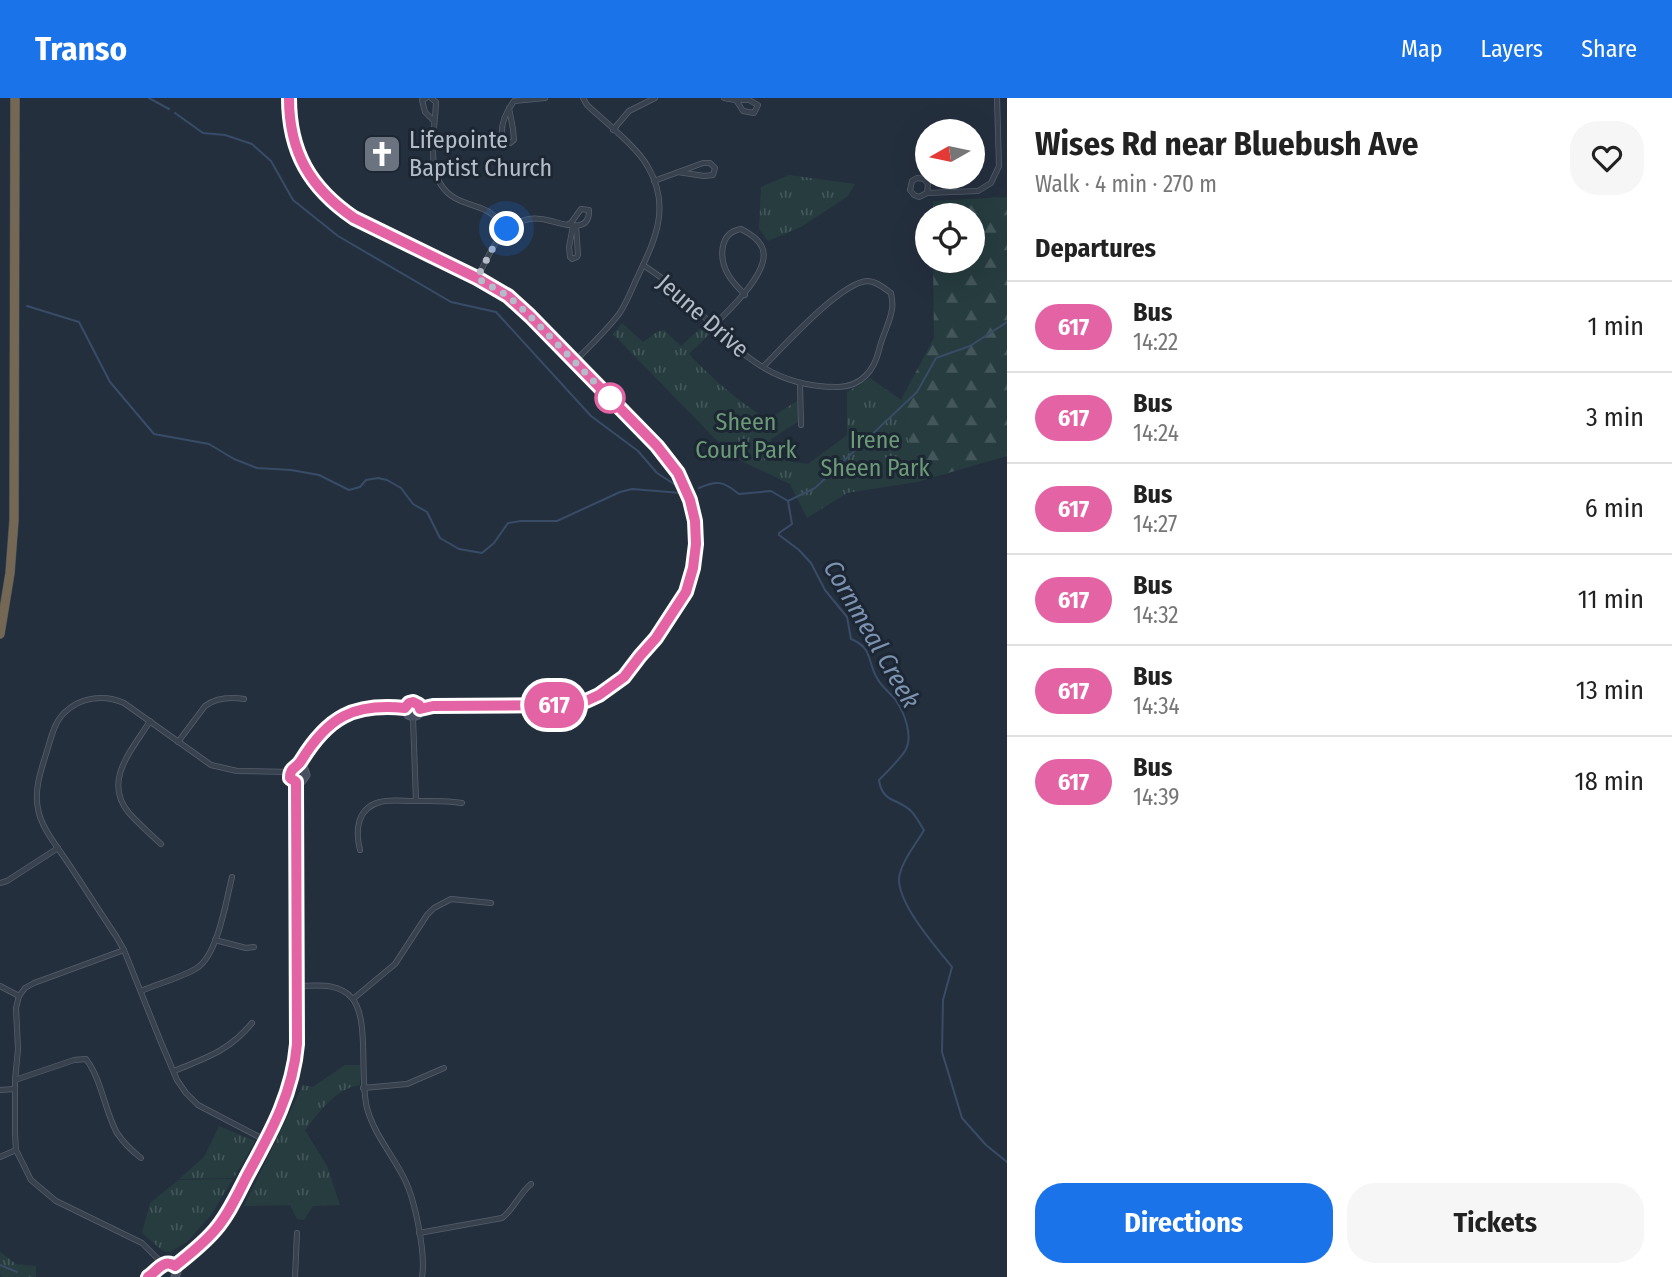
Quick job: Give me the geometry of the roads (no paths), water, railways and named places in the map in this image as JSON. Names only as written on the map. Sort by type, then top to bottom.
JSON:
[{"type":"highway","points":[[0,634],[10,573],[15,495],[15,98]]},
{"type":"street","points":[[289,98],[291,131],[295,146],[309,176],[325,196],[354,218],[477,278],[513,301],[657,446],[684,485],[694,513],[695,556],[686,592],[656,638],[624,677],[610,688],[590,699],[564,705],[433,706],[420,709]]},
{"type":"street","points":[[435,122],[425,112],[422,100],[429,98],[436,102],[433,163],[435,174],[442,186],[459,200],[490,212],[507,229]]},
{"type":"street","points":[[509,108],[514,140],[510,143],[503,140],[500,130],[509,108],[514,101],[545,98]]},
{"type":"street","points":[[575,361],[621,312],[654,242],[659,226],[660,208],[649,167],[583,98]]},
{"type":"street","points":[[613,130],[629,110],[655,98]]},
{"type":"street","points":[[724,98],[749,100],[758,105],[754,113],[743,111],[736,100]]},
{"type":"street","points":[[927,193],[929,187],[926,181],[920,178],[912,181],[910,187],[914,195],[919,197],[927,193],[978,191],[992,183],[999,166],[997,98]]},
{"type":"street","points":[[654,181],[678,172],[702,163],[710,163],[715,168],[713,175],[704,176],[678,172]]},
{"type":"street","points":[[477,278],[496,242],[507,229],[523,221],[538,219],[572,224],[582,224],[590,213],[588,209],[581,209],[572,224],[569,257],[578,257],[579,250],[572,224]]},
{"type":"street","points":[[578,213],[587,219]]},
{"type":"street","points":[[713,326],[744,295],[761,265],[764,251],[761,245],[751,234],[741,229],[732,231],[723,241],[722,261],[729,276],[744,295]]},
{"type":"street","points":[[568,250],[579,250]]},
{"type":"street","name":"Jeune Drive","points":[[643,265],[676,289],[748,357],[774,374],[800,383],[829,387],[848,386],[864,379],[876,364],[893,308],[891,293],[878,284],[867,281],[847,288],[831,300],[764,367]]},
{"type":"street","points":[[800,383],[801,425]]},
{"type":"street","points":[[178,742],[210,702],[233,697],[244,699]]},
{"type":"street","points":[[265,1140],[198,1105],[186,1093],[173,1071],[124,950],[58,848],[40,816],[37,801],[39,776],[58,720],[75,704],[100,698],[124,703],[211,765],[237,771],[290,772]]},
{"type":"street","points":[[405,708],[413,702],[419,705],[418,715],[413,717]]},
{"type":"street","points":[[298,766],[304,769],[306,775],[302,781],[296,782],[290,778],[292,768],[298,766],[313,741],[338,719],[364,708],[405,708]]},
{"type":"street","points":[[405,708],[408,715],[413,717]]},
{"type":"street","points":[[413,717],[416,801]]},
{"type":"street","points":[[150,721],[122,765],[118,783],[120,799],[124,806],[161,844]]},
{"type":"street","points":[[175,1266],[193,1252],[219,1224],[282,1108],[294,1072],[297,1044],[296,782]]},
{"type":"street","points":[[360,850],[358,822],[368,808],[382,801],[462,803]]},
{"type":"street","points":[[0,883],[58,848]]},
{"type":"street","points":[[141,991],[196,968],[206,960],[215,940],[232,877]]},
{"type":"street","points":[[353,999],[395,964],[434,908],[452,900],[491,903]]},
{"type":"street","points":[[215,940],[246,948],[254,947]]},
{"type":"street","points":[[124,950],[34,983],[25,988],[19,996],[16,1008],[16,1150],[31,1180],[50,1197],[142,1242],[160,1271]]},
{"type":"street","points":[[0,986],[19,996]]},
{"type":"street","points":[[297,986],[333,987],[345,992],[353,999],[362,1018],[363,1087],[368,1111],[374,1129],[409,1188],[423,1259],[422,1277]]},
{"type":"street","points":[[173,1071],[219,1053],[252,1023]]},
{"type":"street","points":[[15,1080],[74,1060],[86,1059],[92,1067],[118,1135],[141,1158]]},
{"type":"street","points":[[363,1087],[407,1084],[444,1068]]},
{"type":"street","points":[[0,1090],[15,1089]]},
{"type":"street","points":[[0,1157],[16,1150]]},
{"type":"street","points":[[419,1233],[502,1218],[510,1212],[531,1184]]},
{"type":"street","points":[[295,1277],[297,1233]]},
{"type":"street","points":[[148,1277],[170,1263],[175,1266],[175,1277]]},
{"type":"waterway","name":"Cornmeal Creek","points":[[149,98],[169,109]]},
{"type":"waterway","name":"Cornmeal Creek","points":[[175,113],[203,133],[225,135],[252,144],[271,161],[293,200],[338,236],[451,302],[496,312],[591,416],[638,451],[657,473],[674,484],[680,493]]},
{"type":"waterway","points":[[27,306],[79,322],[110,382],[154,434],[209,444],[234,459],[257,468],[319,475],[349,490],[360,487],[366,480],[387,480],[401,488],[413,504],[427,512],[440,538],[459,549],[482,553],[494,543],[508,523],[557,521],[620,492],[632,489],[681,493]]},
{"type":"waterway","points":[[788,501],[815,488],[917,392],[936,358],[970,346],[1007,322]]},
{"type":"waterway","name":"Cornmeal Creek","points":[[699,488],[720,483],[739,494],[771,491],[788,501],[792,524],[779,535],[811,563],[825,590],[847,617],[851,639],[863,646],[879,681],[902,711],[907,724],[908,745],[900,758],[879,780],[883,793],[911,811],[924,830],[904,862],[899,883],[917,922],[952,967],[943,1000],[942,1052],[962,1118],[986,1145],[1007,1162]]},
{"type":"waterway","points":[[0,1265],[17,1272]]},
{"type":"place","name":"Lifepointe Baptist Church","points":[[382,154]]},
{"type":"park label","name":"Sheen Court Park","points":[[746,436]]},
{"type":"park label","name":"Irene Sheen Park","points":[[875,454]]}]
